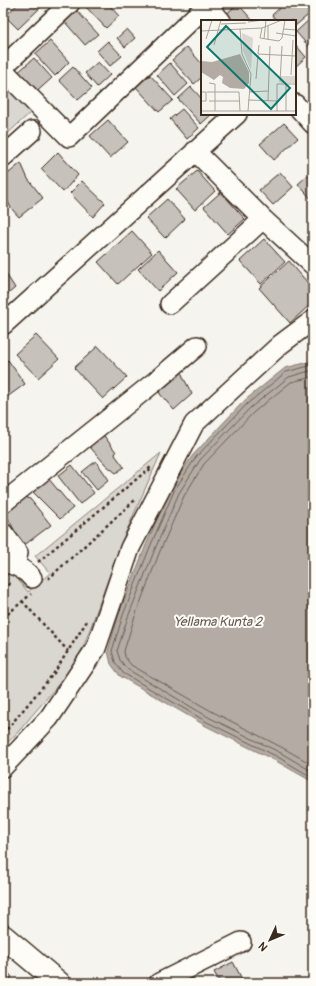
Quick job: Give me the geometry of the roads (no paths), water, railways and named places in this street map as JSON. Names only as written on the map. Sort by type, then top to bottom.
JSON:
[{"type":"main road","points":[[3,936],[59,983]]},
{"type":"main road","points":[[3,951],[42,983]]},
{"type":"street","points":[[68,4],[3,68],[69,137],[208,4],[220,20]]},
{"type":"street","points":[[296,105],[313,124]]},
{"type":"street","points":[[3,325],[236,115]]},
{"type":"street","points":[[3,157],[32,131]]},
{"type":"street","points":[[195,151],[263,219],[313,265]]},
{"type":"street","points":[[170,304],[263,219]]},
{"type":"street","points":[[3,767],[49,718],[96,648],[130,548],[194,424],[281,344],[313,320]]},
{"type":"street","points":[[3,503],[158,380],[197,346]]},
{"type":"street","points":[[3,533],[18,553],[25,571]]},
{"type":"street","points":[[159,983],[241,942]]},
{"type":"water","name":"Yellama Kunta 2","points":[[313,361],[313,782],[276,761],[206,726],[120,676],[111,664],[108,651],[119,614],[170,489],[193,455],[244,401],[285,368]]}]
